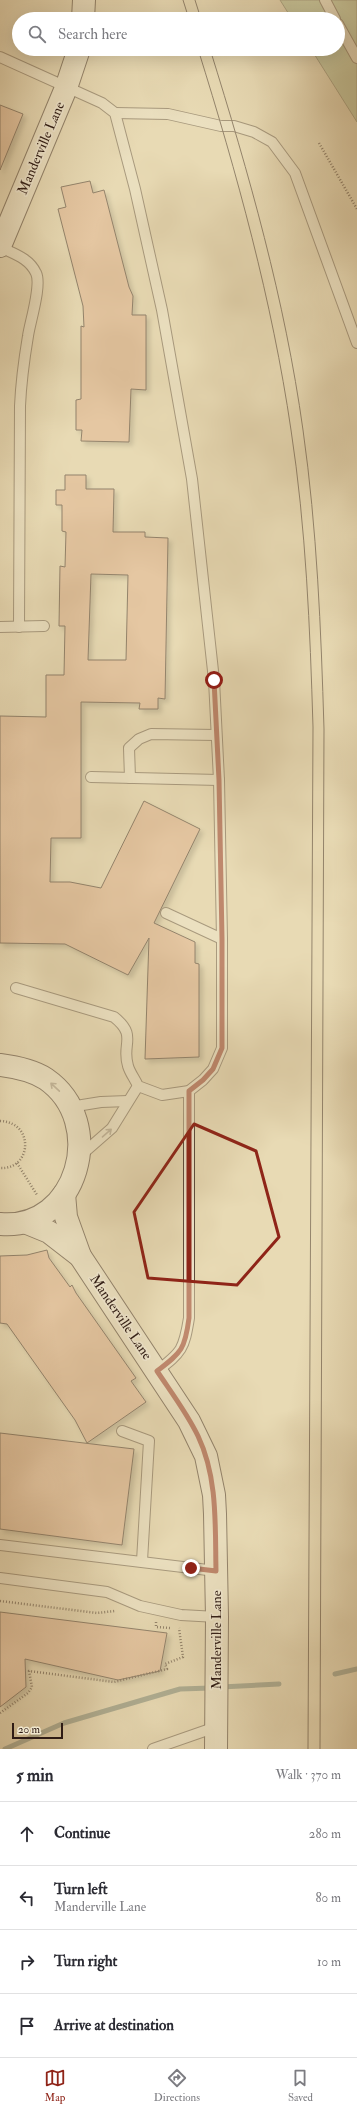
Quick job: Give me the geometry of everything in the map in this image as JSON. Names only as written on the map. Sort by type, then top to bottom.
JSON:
[{"type":"street","points":[[84,0],[84,12]]},
{"type":"street","name":"Manderville Lane","points":[[0,247],[66,88],[77,56]]},
{"type":"street","points":[[0,1065],[24,1068],[46,1079],[64,1096],[76,1118],[81,1142],[78,1167],[64,1194],[42,1216],[27,1222],[0,1224]]},
{"type":"street","name":"Manderville Lane","points":[[64,1194],[66,1217],[80,1256],[157,1371],[198,1436],[206,1456],[214,1495],[217,1617],[216,1749]]},
{"type":"street","name":"Manderville Lane","points":[[27,1222],[49,1232],[80,1256]]},
{"type":"lane","points":[[325,0],[331,12]]},
{"type":"lane","points":[[345,37],[357,58]]},
{"type":"lane","points":[[0,57],[102,103],[115,113],[168,114],[221,126],[234,126],[254,132],[272,142],[295,173],[357,343]]},
{"type":"lane","points":[[16,988],[114,1017],[128,1034],[128,1065],[138,1086],[162,1095],[189,1091],[203,1080],[213,1069],[222,1048],[222,939],[219,780],[214,680],[192,479],[162,310],[134,182],[115,113]]},
{"type":"lane","points":[[0,247],[26,259],[37,274],[37,293],[28,334],[21,392],[19,627]]},
{"type":"lane","points":[[0,627],[44,626]]},
{"type":"lane","points":[[130,778],[129,748],[139,739],[151,734],[216,735]]},
{"type":"lane","points":[[91,777],[219,780]]},
{"type":"lane","points":[[166,913],[222,939]]},
{"type":"lane","points":[[79,1157],[112,1128],[138,1086]]},
{"type":"lane","points":[[157,1371],[179,1354],[186,1341],[189,1318],[189,1091]]},
{"type":"lane","points":[[70,1107],[101,1102],[128,1101]]},
{"type":"lane","points":[[122,1430],[149,1441],[142,1561]]},
{"type":"lane","points":[[0,1544],[216,1571]]},
{"type":"lane","points":[[0,1578],[107,1592],[140,1606],[180,1615],[217,1617]]},
{"type":"lane","points":[[153,1749],[216,1727]]},
{"type":"path","points":[[319,143],[357,209]]},
{"type":"path","points":[[0,1121],[13,1124],[23,1135],[25,1149],[22,1156],[16,1163],[12,1166],[0,1168]]},
{"type":"path","points":[[16,1163],[39,1199]]},
{"type":"path","points":[[0,1601],[97,1613],[118,1610]]},
{"type":"path","points":[[149,1619],[163,1623]]},
{"type":"path","points":[[178,1625],[185,1627]]},
{"type":"path","points":[[0,1713],[28,1693],[32,1687],[29,1671],[114,1682],[167,1669],[165,1664],[183,1657],[179,1628],[156,1627]]},
{"type":"highlighted area","points":[[194,1124],[256,1151],[279,1237],[237,1285],[148,1278],[134,1212]]},
{"type":"green space","points":[[280,0],[357,0],[357,122],[315,56],[345,56],[345,12],[288,12]]},
{"type":"building","points":[[0,105],[23,114],[0,170]]},
{"type":"building","points":[[90,181],[93,193],[104,190],[129,287],[133,296],[132,315],[146,315],[146,390],[131,389],[129,442],[81,441],[82,430],[76,430],[76,400],[81,399],[81,326],[84,327],[83,306],[58,209],[66,207],[61,187]]},
{"type":"building","points":[[65,475],[86,475],[86,489],[114,489],[113,532],[145,532],[145,537],[168,538],[165,699],[158,698],[158,709],[139,709],[140,703],[81,702],[81,838],[51,838],[50,882],[70,882],[101,888],[144,801],[200,829],[154,923],[195,942],[195,963],[199,964],[199,1057],[145,1059],[149,938],[128,975],[65,944],[0,943],[0,716],[46,717],[46,675],[64,675],[65,626],[59,626],[60,566],[65,567],[66,532],[62,531],[62,505],[56,505],[56,490],[65,490]],"holes":[[[91,574],[128,575],[126,660],[88,660]]]},
{"type":"building","points":[[47,1250],[49,1258],[70,1287],[72,1285],[76,1293],[136,1378],[131,1381],[146,1402],[87,1443],[75,1420],[7,1324],[0,1323],[0,1256],[27,1255]]},
{"type":"building","points":[[0,1433],[134,1449],[122,1545],[0,1529]]},
{"type":"building","points":[[0,1612],[167,1633],[160,1671],[118,1680],[25,1659],[26,1687],[0,1707]]},
{"type":"waterway","points":[[335,1674],[357,1669]]},
{"type":"waterway","points":[[221,1687],[279,1684]]},
{"type":"waterway","points":[[5,1749],[64,1723],[180,1689],[211,1688]]},
{"type":"tram line","points":[[183,0],[187,12]]},
{"type":"tram line","points":[[195,0],[199,12]]},
{"type":"tram line","points":[[200,56],[240,190],[264,285],[291,430],[304,541],[313,727],[308,1749]]},
{"type":"tram line","points":[[212,56],[252,190],[276,285],[286,333],[308,467],[318,579],[324,729],[320,1749]]},
{"type":"route","points":[[191,1568],[216,1571],[214,1495],[206,1456],[198,1436],[157,1371],[179,1354],[186,1341],[189,1318],[189,1091],[203,1080],[213,1069],[222,1048],[222,939],[219,780],[214,680]]}]
